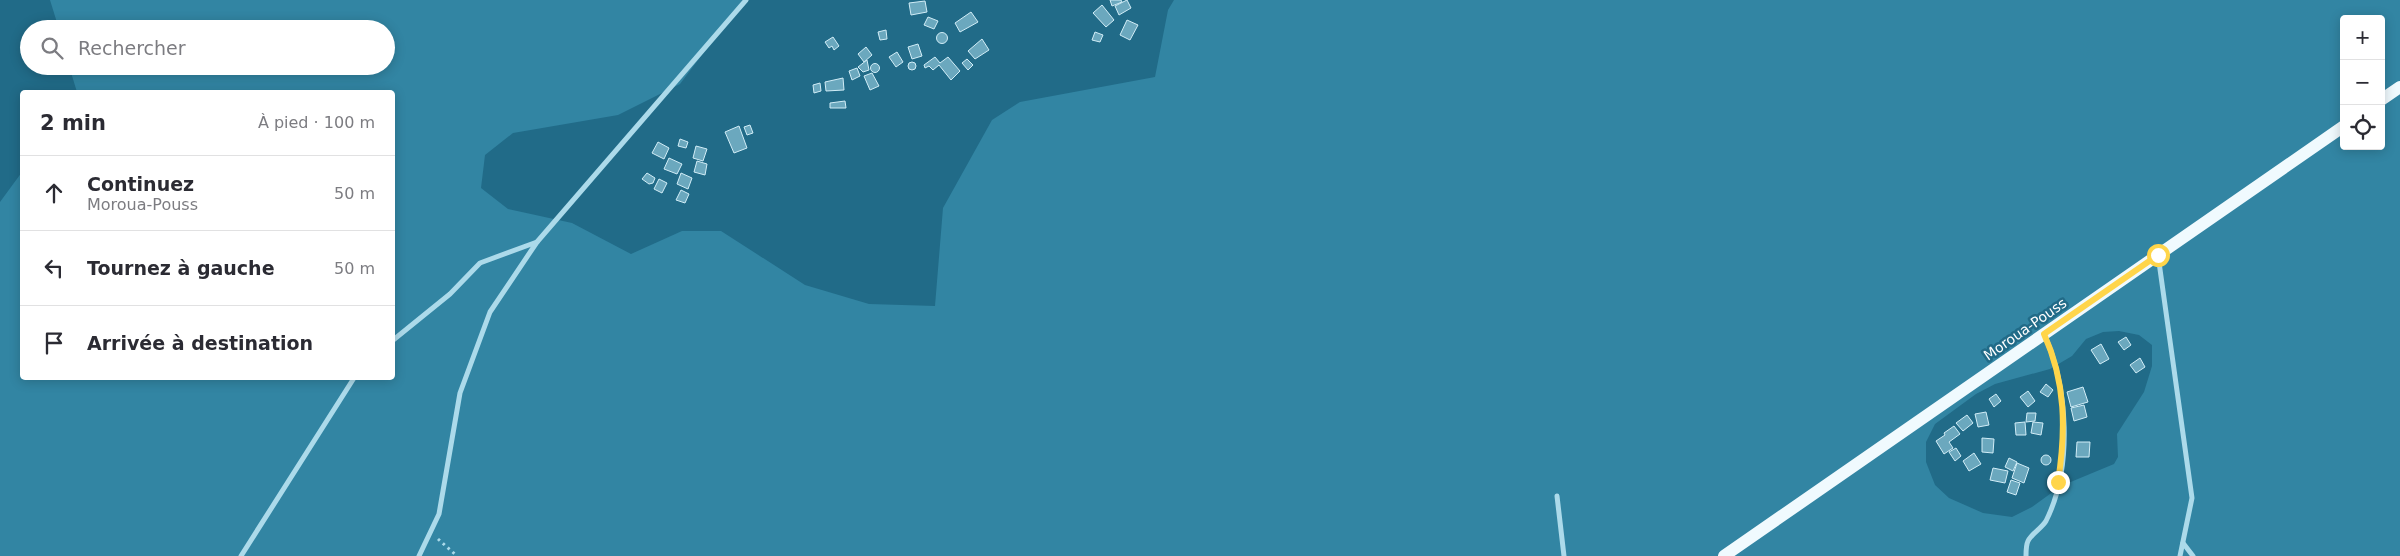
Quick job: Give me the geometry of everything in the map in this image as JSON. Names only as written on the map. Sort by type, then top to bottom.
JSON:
[{"type":"main road","points":[[2385,97],[2400,87]]},
{"type":"main road","name":"Moroua-Pouss","points":[[1724,556],[2340,129]]},
{"type":"street","points":[[419,556],[439,514],[460,393],[490,312],[537,242],[746,0]]},
{"type":"street","points":[[395,339],[450,294],[480,263],[537,242]]},
{"type":"street","points":[[2158,255],[2192,498],[2180,556]]},
{"type":"street","points":[[2026,556],[2028,541],[2045,522],[2058,482],[2065,441],[2059,375],[2053,353],[2044,334]]},
{"type":"street","points":[[241,556],[353,380]]},
{"type":"street","points":[[1557,496],[1564,556]]},
{"type":"street","points":[[2182,543],[2193,556]]},
{"type":"path","points":[[430,532],[457,556]]},
{"type":"shaded area","points":[[50,0],[743,0],[680,84],[618,115],[513,133],[485,155],[481,188],[508,209],[572,223],[631,254],[682,231],[721,231],[805,285],[869,304],[935,306],[943,208],[992,120],[1020,102],[1155,77],[1168,10],[1174,0],[2400,0],[2400,556],[0,556],[0,202],[20,175],[20,380],[395,380],[395,90],[76,90],[72,75],[395,75],[395,20],[56,20]],"holes":[[[2119,331],[2139,335],[2152,345],[2152,366],[2144,392],[2117,434],[2118,457],[2114,464],[2061,486],[2032,507],[2012,517],[1983,513],[1949,498],[1935,485],[1926,462],[1926,442],[1935,424],[1976,394],[1995,384],[2050,369],[2072,356],[2086,339],[2103,332]]]},
{"type":"building","points":[[1110,0],[1121,0],[1122,2],[1112,6]]},
{"type":"building","points":[[1127,0],[1131,8],[1119,15],[1115,6]]},
{"type":"building","points":[[925,1],[927,12],[911,15],[909,3]]},
{"type":"building","points":[[1102,5],[1114,20],[1106,27],[1093,13]]},
{"type":"building","points":[[971,12],[978,22],[960,32],[955,23]]},
{"type":"building","points":[[928,17],[938,21],[934,29],[924,25]]},
{"type":"building","points":[[1127,20],[1138,25],[1130,40],[1120,35]]},
{"type":"building","points":[[886,30],[887,39],[880,40],[878,32]]},
{"type":"building","points":[[942,32],[948,38],[942,44],[936,38]]},
{"type":"building","points":[[1095,32],[1103,35],[1100,42],[1092,40]]},
{"type":"building","points":[[833,37],[839,46],[834,50],[832,46],[829,48],[825,42]]},
{"type":"building","points":[[982,39],[989,50],[975,59],[968,51]]},
{"type":"building","points":[[918,44],[922,56],[912,59],[908,47]]},
{"type":"building","points":[[866,47],[872,55],[864,62],[858,54]]},
{"type":"building","points":[[897,52],[903,62],[896,67],[889,57]]},
{"type":"building","points":[[935,57],[940,63],[948,57],[960,71],[951,80],[939,65],[933,70],[929,66],[925,68],[924,65]]},
{"type":"building","points":[[967,59],[973,65],[968,70],[962,63]]},
{"type":"building","points":[[867,60],[869,70],[863,72],[858,67]]},
{"type":"building","points":[[912,62],[916,66],[912,70],[908,66]]},
{"type":"building","points":[[875,64],[879,68],[875,72],[871,68]]},
{"type":"building","points":[[857,68],[860,76],[852,80],[849,71]]},
{"type":"building","points":[[872,73],[879,86],[870,90],[864,76]]},
{"type":"building","points":[[843,78],[844,90],[826,91],[825,82]]},
{"type":"building","points":[[820,83],[821,91],[814,93],[813,85]]},
{"type":"building","points":[[845,101],[846,108],[830,108],[830,103]]},
{"type":"building","points":[[750,125],[753,133],[747,135],[744,127]]},
{"type":"building","points":[[739,126],[747,148],[734,153],[725,132]]},
{"type":"building","points":[[680,139],[688,142],[686,148],[678,146]]},
{"type":"building","points":[[658,142],[669,148],[664,159],[652,153]]},
{"type":"building","points":[[696,146],[707,149],[703,161],[693,158]]},
{"type":"building","points":[[669,158],[682,164],[677,174],[664,169]]},
{"type":"building","points":[[697,161],[707,164],[705,175],[694,172]]},
{"type":"building","points":[[647,173],[655,178],[653,183],[649,184],[642,179]]},
{"type":"building","points":[[681,173],[692,178],[688,189],[677,184]]},
{"type":"building","points":[[659,179],[667,183],[662,193],[654,189]]},
{"type":"building","points":[[681,190],[689,194],[685,203],[676,200]]},
{"type":"building","points":[[2126,337],[2131,345],[2124,350],[2118,342]]},
{"type":"building","points":[[2101,344],[2109,359],[2100,364],[2091,350]]},
{"type":"building","points":[[2140,358],[2145,367],[2136,373],[2130,365]]},
{"type":"building","points":[[2046,384],[2053,390],[2048,397],[2040,392]]},
{"type":"building","points":[[2083,387],[2088,402],[2071,407],[2067,392]]},
{"type":"building","points":[[2028,391],[2035,401],[2028,407],[2020,397]]},
{"type":"building","points":[[1996,394],[2001,401],[1994,407],[1989,399]]},
{"type":"building","points":[[2084,405],[2087,417],[2074,421],[2071,408]]},
{"type":"building","points":[[1986,412],[1989,425],[1978,427],[1975,414]]},
{"type":"building","points":[[2027,413],[2036,413],[2035,421],[2026,422]]},
{"type":"building","points":[[1967,415],[1973,423],[1963,431],[1956,423]]},
{"type":"building","points":[[2025,422],[2026,435],[2016,435],[2015,423]]},
{"type":"building","points":[[2033,422],[2043,423],[2041,435],[2031,433]]},
{"type":"building","points":[[1954,426],[1960,434],[1949,442],[1953,448],[1944,454],[1936,441]]},
{"type":"building","points":[[1982,438],[1994,439],[1993,453],[1982,452]]},
{"type":"building","points":[[2077,442],[2090,442],[2089,457],[2076,457]]},
{"type":"building","points":[[1956,448],[1961,456],[1955,461],[1949,452]]},
{"type":"building","points":[[1974,453],[1981,464],[1969,471],[1963,461]]},
{"type":"building","points":[[2046,455],[2051,460],[2046,465],[2041,460]]},
{"type":"building","points":[[2009,458],[2017,462],[2013,471],[2005,467]]},
{"type":"building","points":[[2017,463],[2029,468],[2024,483],[2012,478]]},
{"type":"building","points":[[1993,468],[2008,471],[2005,483],[1990,480]]},
{"type":"building","points":[[2011,480],[2020,483],[2016,495],[2007,492]]},
{"type":"route","points":[[2058,482],[2065,441],[2059,375],[2053,353],[2044,334],[2158,255]]}]
